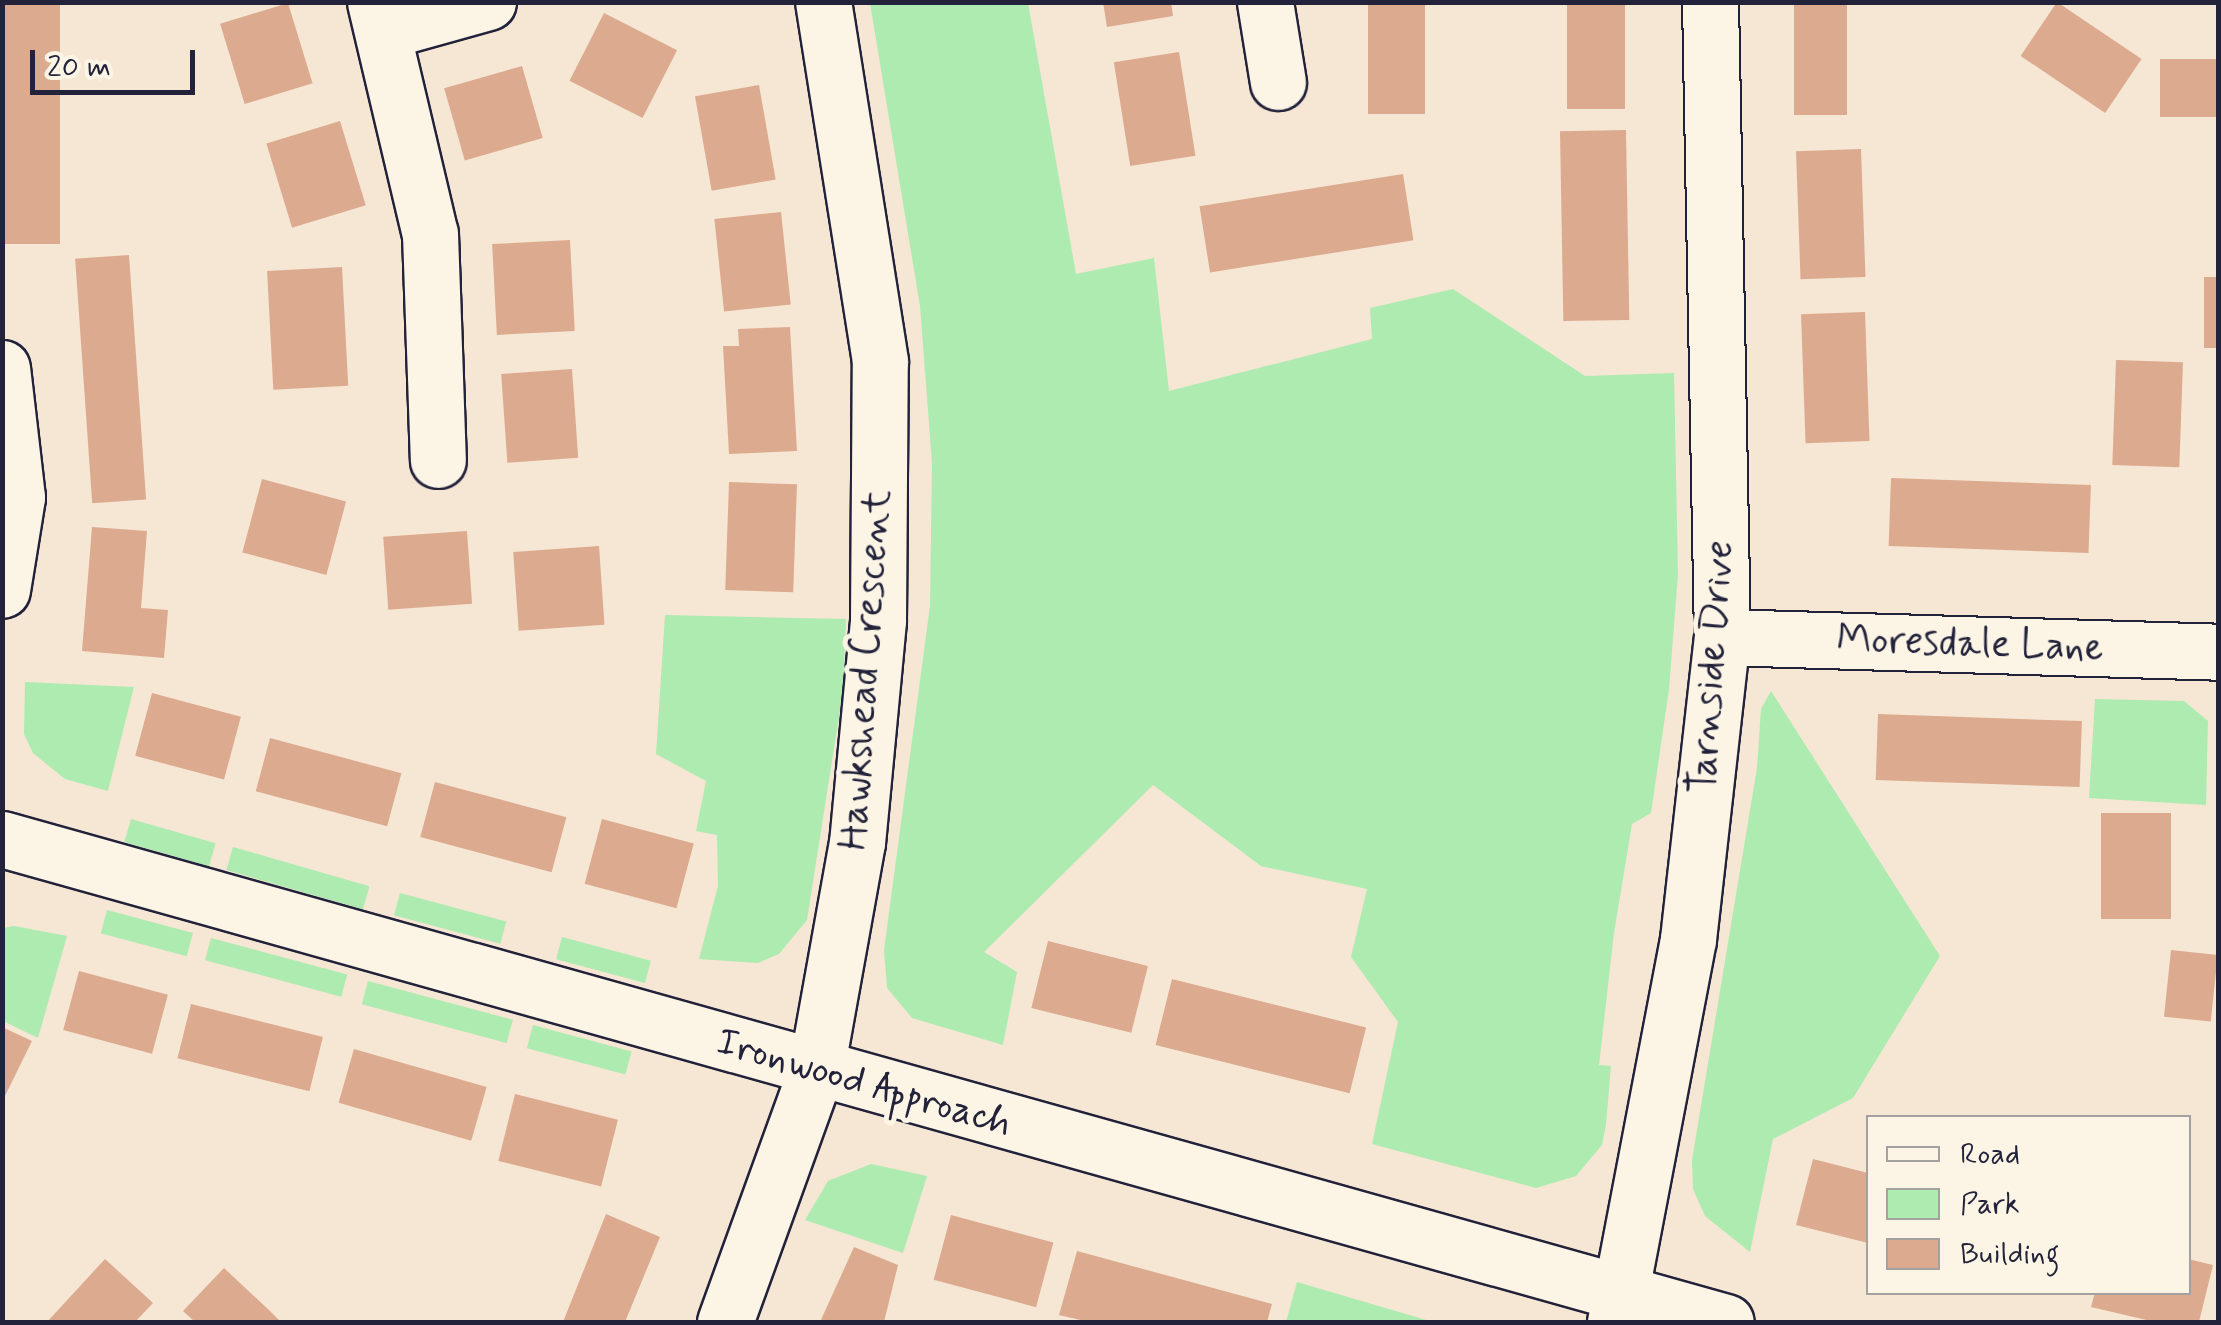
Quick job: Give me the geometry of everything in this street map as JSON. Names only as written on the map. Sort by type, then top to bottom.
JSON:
[{"type":"street","points":[[438,460],[430,234],[379,17],[488,2]]},
{"type":"street","name":"Hawkshead Crescent","points":[[725,1322],[816,1070],[857,843],[878,620],[880,381],[852,156],[823,2]]},
{"type":"street","points":[[1265,2],[1278,82]]},
{"type":"street","name":"Tarnside Drive","points":[[1620,1308],[1688,939],[1722,637],[1710,2]]},
{"type":"street","points":[[2,368],[18,497],[2,590]]},
{"type":"street","name":"Moresdale Lane","points":[[1722,637],[2218,652]]},
{"type":"street","name":"Ironwood Approach","points":[[2,838],[816,1070],[1620,1308],[1726,1322]]},
{"type":"green space","points":[[870,3],[1028,3],[1076,274],[1154,258],[1169,391],[1372,339],[1370,308],[1453,289],[1585,376],[1674,373],[1678,575],[1669,689],[1651,813],[1632,824],[1614,933],[1599,1065],[1611,1066],[1602,1145],[1576,1176],[1536,1188],[1372,1144],[1398,1022],[1351,957],[1367,889],[1261,866],[1153,785],[984,952],[1017,972],[1003,1045],[912,1018],[887,988],[884,950],[930,606],[932,463],[920,306]]},
{"type":"green space","points":[[665,615],[846,619],[843,691],[807,920],[779,954],[758,963],[699,959],[718,886],[717,835],[696,831],[706,781],[656,754]]},
{"type":"green space","points":[[25,682],[134,687],[108,791],[65,779],[33,753],[24,734]]},
{"type":"green space","points":[[1771,691],[1940,956],[1853,1098],[1773,1139],[1750,1252],[1705,1216],[1693,1189],[1692,1160],[1757,768],[1761,709]]},
{"type":"green space","points":[[2095,699],[2184,701],[2208,721],[2206,805],[2089,798]]},
{"type":"green space","points":[[131,819],[216,843],[209,866],[124,842]]},
{"type":"green space","points":[[233,847],[369,886],[363,909],[226,870]]},
{"type":"green space","points":[[400,893],[506,921],[500,944],[394,915]]},
{"type":"green space","points":[[107,910],[193,933],[187,956],[101,933]]},
{"type":"green space","points":[[14,926],[67,936],[38,1038],[3,1021],[3,928]]},
{"type":"green space","points":[[562,937],[651,961],[645,983],[556,959]]},
{"type":"green space","points":[[211,938],[347,974],[341,997],[205,960]]},
{"type":"green space","points":[[368,981],[513,1020],[507,1043],[362,1004]]},
{"type":"green space","points":[[533,1025],[632,1051],[625,1075],[527,1048]]},
{"type":"green space","points":[[871,1164],[927,1176],[903,1253],[805,1220],[828,1181]]},
{"type":"green space","points":[[1297,1282],[1433,1322],[1286,1322]]},
{"type":"building","points":[[2,2],[60,2],[60,244],[2,244]]},
{"type":"building","points":[[1103,2],[1171,2],[1173,16],[1107,27]]},
{"type":"building","points":[[1368,2],[1425,2],[1425,114],[1368,114]]},
{"type":"building","points":[[1567,2],[1625,2],[1625,109],[1567,109]]},
{"type":"building","points":[[1794,2],[1847,2],[1847,115],[1794,115]]},
{"type":"building","points":[[2057,2],[2142,59],[2105,113],[2021,56]]},
{"type":"building","points":[[288,3],[313,83],[245,104],[220,24]]},
{"type":"building","points":[[604,13],[677,50],[643,118],[569,81]]},
{"type":"building","points":[[1179,52],[1195,156],[1130,166],[1114,62]]},
{"type":"building","points":[[2160,59],[2218,59],[2218,117],[2160,117]]},
{"type":"building","points":[[522,66],[543,138],[465,160],[444,88]]},
{"type":"building","points":[[759,85],[776,180],[712,191],[695,96]]},
{"type":"building","points":[[340,121],[366,205],[292,228],[266,144]]},
{"type":"building","points":[[1626,130],[1629,320],[1563,321],[1560,131]]},
{"type":"building","points":[[1861,149],[1865,277],[1801,279],[1796,151]]},
{"type":"building","points":[[1403,174],[1413,240],[1210,272],[1200,206]]},
{"type":"building","points":[[781,212],[791,304],[724,311],[714,219]]},
{"type":"building","points":[[570,240],[575,331],[497,335],[492,244]]},
{"type":"building","points":[[129,255],[146,499],[92,503],[75,259]]},
{"type":"building","points":[[342,267],[348,386],[273,390],[267,271]]},
{"type":"building","points":[[2204,277],[2218,277],[2218,348],[2204,348]]},
{"type":"building","points":[[1865,312],[1870,441],[1806,443],[1801,314]]},
{"type":"building","points":[[790,327],[797,451],[729,454],[723,346],[739,346],[738,329]]},
{"type":"building","points":[[2116,360],[2183,362],[2179,467],[2112,465]]},
{"type":"building","points":[[572,369],[578,458],[507,463],[501,374]]},
{"type":"building","points":[[1891,478],[2091,485],[2089,553],[1889,546]]},
{"type":"building","points":[[262,479],[346,502],[326,575],[242,552]]},
{"type":"building","points":[[729,482],[797,484],[793,592],[725,590]]},
{"type":"building","points":[[92,527],[147,531],[141,608],[168,610],[164,658],[82,651]]},
{"type":"building","points":[[467,531],[472,604],[388,610],[383,537]]},
{"type":"building","points":[[599,546],[605,625],[519,631],[513,552]]},
{"type":"building","points":[[152,693],[241,717],[224,780],[135,756]]},
{"type":"building","points":[[1878,714],[2082,721],[2080,787],[1876,780]]},
{"type":"building","points":[[270,738],[401,773],[387,826],[256,791]]},
{"type":"building","points":[[435,782],[566,817],[552,872],[420,837]]},
{"type":"building","points":[[2101,813],[2171,813],[2171,919],[2101,919]]},
{"type":"building","points":[[602,819],[694,844],[676,908],[585,884]]},
{"type":"building","points":[[1048,941],[1148,966],[1131,1033],[1031,1008]]},
{"type":"building","points":[[2171,950],[2218,955],[2211,1022],[2164,1017]]},
{"type":"building","points":[[79,971],[168,995],[152,1054],[63,1030]]},
{"type":"building","points":[[1172,979],[1366,1027],[1350,1093],[1156,1045]]},
{"type":"building","points":[[191,1004],[323,1037],[309,1091],[177,1058]]},
{"type":"building","points":[[2,1027],[32,1041],[2,1102]]},
{"type":"building","points":[[354,1049],[487,1087],[471,1141],[339,1103]]},
{"type":"building","points":[[515,1094],[618,1120],[601,1187],[498,1161]]},
{"type":"building","points":[[1813,1159],[1866,1172],[1866,1242],[1796,1225]]},
{"type":"building","points":[[606,1214],[660,1237],[625,1322],[563,1322]]},
{"type":"building","points":[[951,1215],[1053,1242],[1036,1307],[934,1280]]},
{"type":"building","points":[[854,1247],[898,1265],[884,1322],[820,1322]]},
{"type":"building","points":[[1077,1251],[1272,1304],[1267,1322],[1089,1322],[1059,1315]]},
{"type":"building","points":[[105,1259],[153,1303],[135,1322],[47,1322]]},
{"type":"building","points":[[2191,1260],[2213,1265],[2199,1322],[2155,1322],[2091,1307],[2094,1295],[2191,1295]]},
{"type":"building","points":[[224,1268],[281,1322],[195,1322],[183,1311]]}]
